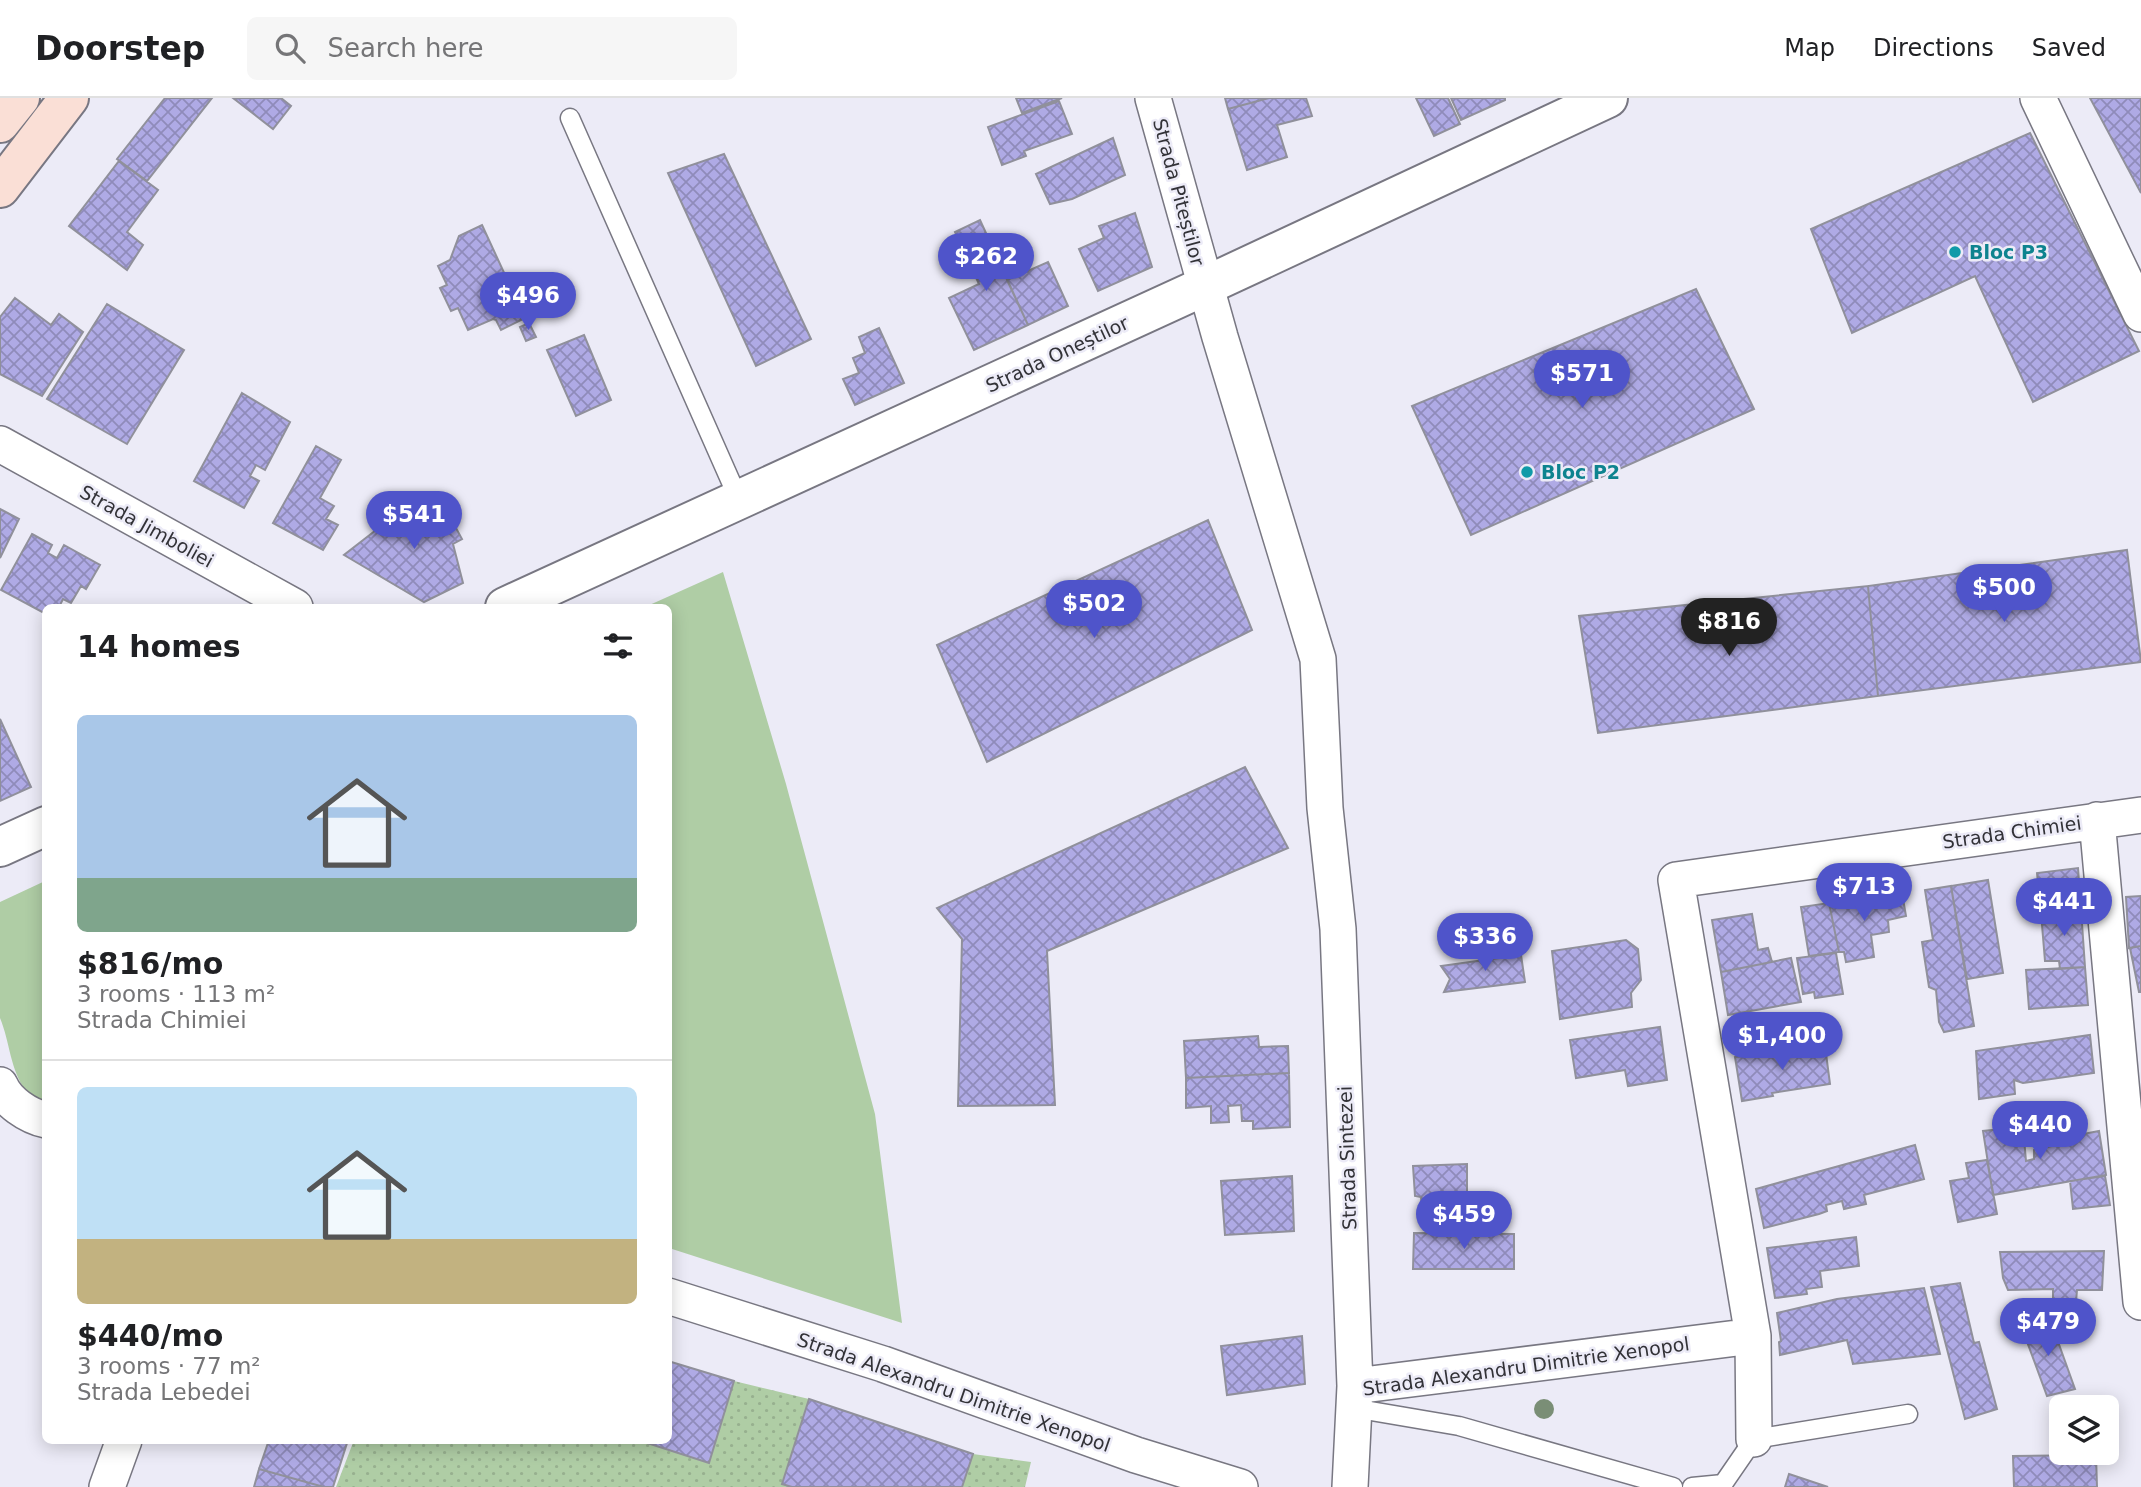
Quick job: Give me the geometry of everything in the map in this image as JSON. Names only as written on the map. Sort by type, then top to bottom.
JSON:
[{"type":"main road","points":[[0,123],[20,98]]},
{"type":"main road","points":[[0,188],[69,98]]},
{"type":"street","name":"Strada Piteștilor","points":[[1153,98],[1205,286],[1318,659],[1325,808],[1338,929]]},
{"type":"street","name":"Strada Oneștilor","points":[[512,604],[1608,98]]},
{"type":"street","points":[[2038,98],[2141,314]]},
{"type":"street","name":"Strada Jimboliei","points":[[0,444],[290,604]]},
{"type":"street","name":"Strada Chimiei","points":[[1753,1336],[1676,880],[2141,815]]},
{"type":"street","points":[[2097,820],[2141,1301]]},
{"type":"street","points":[[0,848],[42,828]]},
{"type":"street","name":"Strada Sintezei","points":[[1338,929],[1354,1397]]},
{"type":"street","points":[[1,1095],[33,1117],[42,1119]]},
{"type":"street","name":"Strada Alexandru Dimitrie Xenopol","points":[[672,1297],[883,1364],[1123,1450],[1177,1478],[1240,1487]]},
{"type":"street","points":[[1753,1336],[1754,1439]]},
{"type":"street","name":"Strada Alexandru Dimitrie Xenopol","points":[[1350,1487],[1354,1397],[1753,1336]]},
{"type":"street","points":[[107,1487],[123,1444]]},
{"type":"lane","points":[[570,118],[739,500]]},
{"type":"lane","points":[[1354,1397],[1673,1487]]},
{"type":"lane","points":[[1692,1487],[1723,1484],[1754,1439],[1908,1414]]},
{"type":"green space","points":[[723,572],[786,784],[875,1114],[902,1323],[672,1249],[672,604],[652,604]]},
{"type":"green space","points":[[42,882],[42,1108],[21,1083],[0,1018],[0,902]]},
{"type":"green space","points":[[734,1381],[809,1399],[782,1483],[792,1487],[336,1487],[352,1444],[651,1444],[709,1462]]},
{"type":"green space","points":[[973,1454],[1031,1462],[1025,1487],[962,1487]]},
{"type":"building","points":[[165,98],[212,98],[147,181],[117,159]]},
{"type":"building","points":[[233,98],[281,98],[291,106],[273,129]]},
{"type":"building","points":[[1016,98],[1062,98],[1022,113]]},
{"type":"building","points":[[1225,98],[1269,98],[1228,109]]},
{"type":"building","points":[[1269,98],[1306,98],[1312,116],[1277,125],[1287,157],[1247,170],[1228,109]]},
{"type":"building","points":[[1416,98],[1448,98],[1460,124],[1434,136]]},
{"type":"building","points":[[1451,98],[1505,98],[1505,100],[1461,120]]},
{"type":"building","points":[[2090,98],[2141,98],[2141,193]]},
{"type":"building","points":[[1059,101],[1072,134],[1024,151],[1026,156],[1002,165],[988,127]]},
{"type":"building","name":"Bloc P3","points":[[2030,133],[2139,351],[2033,402],[1975,276],[1852,333],[1811,229]]},
{"type":"building","points":[[1113,138],[1125,175],[1072,199],[1050,204],[1036,174]]},
{"type":"building","points":[[724,154],[811,339],[756,366],[668,173]]},
{"type":"building","points":[[119,161],[158,190],[127,232],[143,245],[127,270],[69,226]]},
{"type":"building","points":[[1135,213],[1152,267],[1098,291],[1079,249],[1104,238],[1099,226]]},
{"type":"building","points":[[980,220],[1028,325],[974,350],[949,298],[979,284],[955,232]]},
{"type":"building","points":[[482,225],[525,318],[501,330],[493,319],[468,330],[458,308],[451,311],[440,288],[447,285],[438,266],[450,260],[459,236]]},
{"type":"building","points":[[1048,262],[1068,306],[1028,325],[1007,280]]},
{"type":"building","name":"Bloc P2","points":[[1696,289],[1754,409],[1471,535],[1412,406]]},
{"type":"building","points":[[15,298],[51,325],[59,314],[83,332],[42,396],[0,374],[0,317]]},
{"type":"building","points":[[107,304],[184,350],[127,444],[47,399]]},
{"type":"building","points":[[529,323],[536,337],[526,341],[520,327]]},
{"type":"building","points":[[879,328],[904,383],[855,405],[843,379],[859,373],[853,358],[865,353],[859,337]]},
{"type":"building","points":[[584,335],[611,400],[576,416],[547,350]]},
{"type":"building","points":[[242,393],[290,422],[265,470],[256,465],[250,476],[259,481],[244,508],[194,481]]},
{"type":"building","points":[[316,446],[341,460],[320,498],[334,506],[326,519],[338,525],[323,550],[273,523]]},
{"type":"building","points":[[438,495],[462,539],[453,544],[463,583],[424,602],[344,555],[385,523]]},
{"type":"building","points":[[0,509],[19,519],[0,558]]},
{"type":"building","points":[[1208,520],[1252,630],[987,762],[937,645]]},
{"type":"building","points":[[32,534],[52,545],[48,553],[57,558],[64,545],[100,565],[86,589],[81,586],[71,603],[63,599],[60,604],[42,604],[42,612],[1,590]]},
{"type":"building","points":[[2127,550],[2141,662],[1878,696],[1868,586]]},
{"type":"building","points":[[1868,586],[1878,696],[1598,733],[1579,616]]},
{"type":"building","points":[[0,719],[31,787],[0,801]]},
{"type":"building","points":[[1245,767],[1288,848],[1047,951],[1055,1105],[958,1106],[962,939],[937,908]]},
{"type":"building","points":[[2078,868],[2081,909],[2029,913],[2028,884],[2038,883],[2037,873]]},
{"type":"building","points":[[1988,880],[2003,973],[1967,979],[1951,886]]},
{"type":"building","points":[[1951,886],[1974,1026],[1944,1032],[1939,1022],[1936,990],[1929,987],[1922,942],[1933,940],[1925,890]]},
{"type":"building","points":[[1902,893],[1906,916],[1888,920],[1889,932],[1871,935],[1874,957],[1846,962],[1844,952],[1839,952],[1829,903]]},
{"type":"building","points":[[2141,896],[2141,946],[2129,948],[2126,897]]},
{"type":"building","points":[[1829,903],[1839,952],[1809,956],[1801,907]]},
{"type":"building","points":[[2081,909],[2085,967],[2060,969],[2059,961],[2045,961],[2041,913]]},
{"type":"building","points":[[1752,914],[1758,950],[1768,948],[1772,962],[1721,972],[1712,920]]},
{"type":"building","points":[[1626,940],[1638,949],[1641,980],[1631,993],[1632,1007],[1560,1019],[1552,951]]},
{"type":"building","points":[[2141,946],[2141,992],[2139,992],[2130,948]]},
{"type":"building","points":[[1836,953],[1843,994],[1815,998],[1814,992],[1803,994],[1797,958]]},
{"type":"building","points":[[1521,955],[1525,982],[1444,992],[1450,979],[1441,966]]},
{"type":"building","points":[[1791,958],[1801,1002],[1728,1015],[1721,972]]},
{"type":"building","points":[[2085,967],[2088,1005],[2029,1009],[2026,970]]},
{"type":"building","points":[[1660,1027],[1667,1080],[1628,1086],[1625,1070],[1576,1078],[1570,1040]]},
{"type":"building","points":[[2090,1035],[2094,1073],[2023,1083],[2014,1080],[2015,1094],[1979,1099],[1976,1051]]},
{"type":"building","points":[[1258,1036],[1259,1047],[1288,1046],[1289,1073],[1186,1078],[1184,1041]]},
{"type":"building","points":[[1825,1046],[1830,1084],[1772,1093],[1773,1096],[1742,1101],[1735,1057]]},
{"type":"building","points":[[1289,1073],[1290,1127],[1253,1129],[1253,1121],[1242,1121],[1241,1105],[1228,1106],[1229,1122],[1211,1123],[1211,1106],[1186,1108],[1186,1078]]},
{"type":"building","points":[[2023,1127],[2026,1161],[2034,1159],[2034,1150],[2074,1141],[2073,1136],[2099,1131],[2106,1175],[1993,1195],[1983,1131]]},
{"type":"building","points":[[1915,1145],[1924,1179],[1864,1195],[1866,1204],[1844,1209],[1842,1201],[1826,1205],[1827,1211],[1819,1214],[1764,1228],[1756,1189]]},
{"type":"building","points":[[1987,1160],[1997,1214],[1958,1222],[1950,1181],[1969,1178],[1966,1163]]},
{"type":"building","points":[[1467,1164],[1467,1193],[1474,1193],[1474,1208],[1422,1210],[1421,1197],[1415,1196],[1413,1166]]},
{"type":"building","points":[[1292,1176],[1294,1231],[1225,1235],[1221,1181]]},
{"type":"building","points":[[2105,1176],[2110,1205],[2073,1209],[2070,1181]]},
{"type":"building","points":[[1414,1233],[1514,1234],[1514,1269],[1413,1269]]},
{"type":"building","points":[[1856,1237],[1859,1266],[1820,1271],[1822,1287],[1806,1289],[1807,1294],[1775,1298],[1767,1248]]},
{"type":"building","points":[[2104,1251],[2102,1290],[2077,1290],[2076,1302],[2053,1304],[2053,1289],[2008,1290],[2003,1278],[2000,1252]]},
{"type":"building","points":[[1960,1283],[1974,1343],[1979,1342],[1997,1409],[1965,1419],[1931,1287]]},
{"type":"building","points":[[1924,1288],[1940,1354],[1853,1364],[1847,1340],[1780,1355],[1777,1313],[1837,1299]]},
{"type":"building","points":[[2043,1321],[2052,1325],[2075,1389],[2047,1396],[2022,1328]]},
{"type":"building","points":[[1302,1336],[1305,1384],[1227,1395],[1221,1346]]},
{"type":"building","points":[[672,1362],[734,1381],[709,1463],[650,1444],[672,1444]]},
{"type":"building","points":[[809,1399],[973,1454],[962,1487],[792,1487],[782,1484]]},
{"type":"building","points":[[268,1444],[347,1444],[333,1487],[324,1487],[259,1469]]},
{"type":"building","points":[[2013,1456],[2049,1456],[2049,1465],[2096,1465],[2097,1487],[2014,1487]]},
{"type":"building","points":[[259,1469],[324,1487],[254,1487]]},
{"type":"building","points":[[1789,1474],[1828,1487],[1785,1487]]},
{"type":"place","name":"Bloc P3","points":[[1955,252]]},
{"type":"place","name":"Bloc P2","points":[[1527,472]]}]
